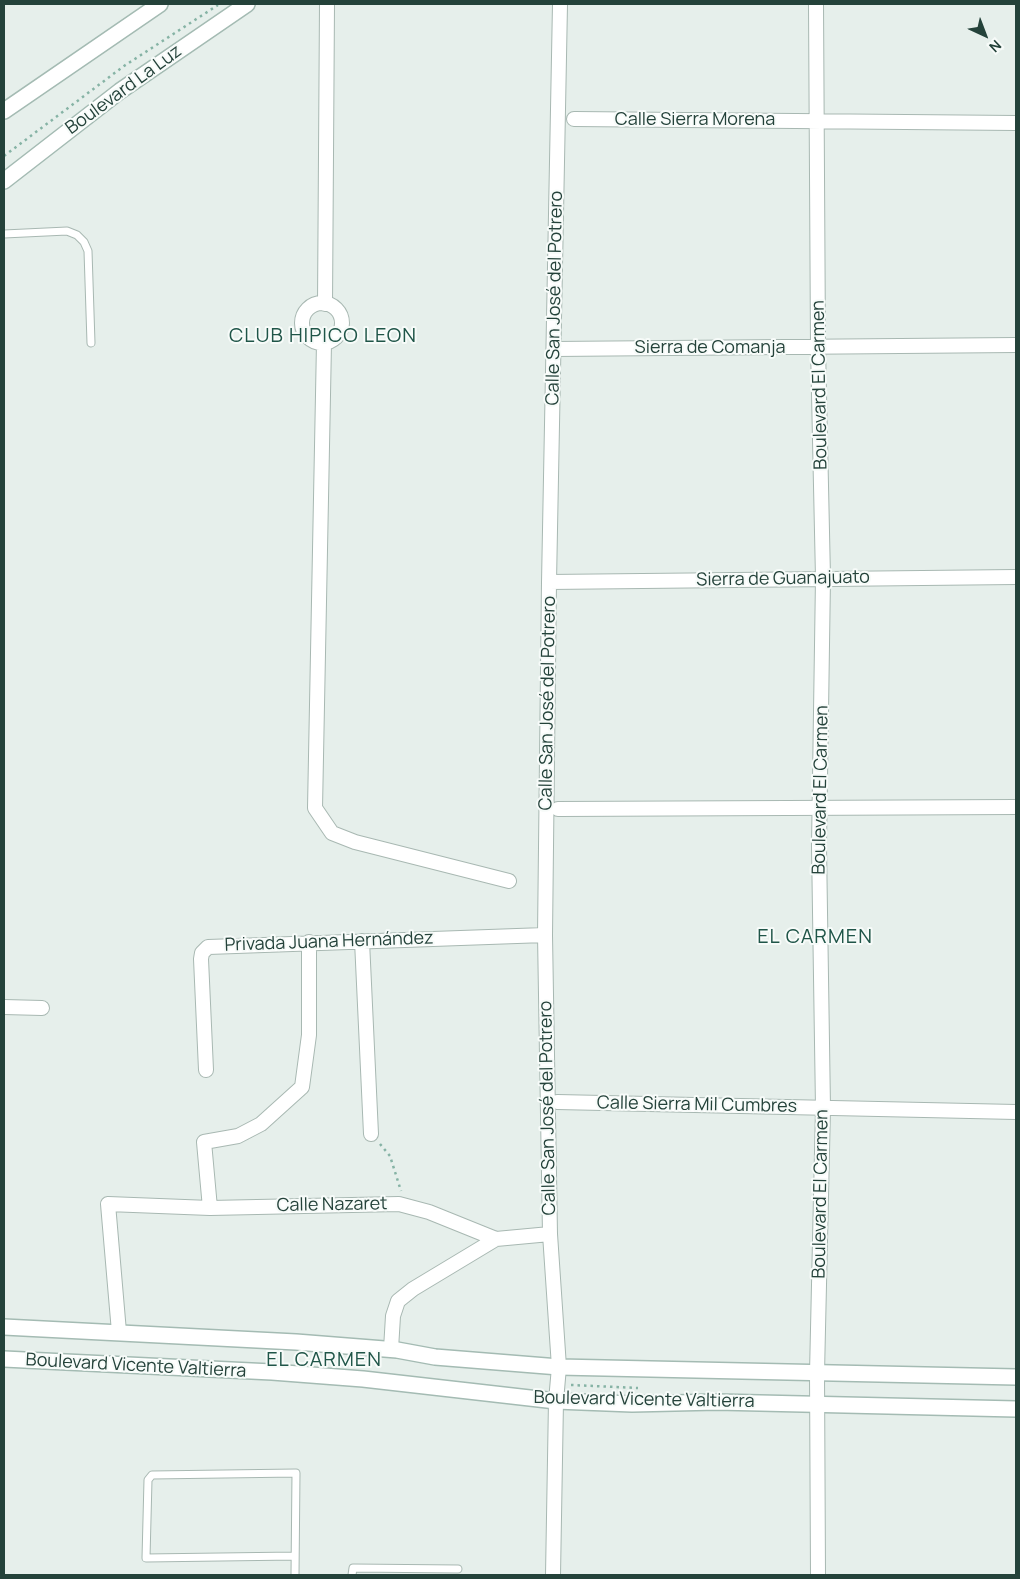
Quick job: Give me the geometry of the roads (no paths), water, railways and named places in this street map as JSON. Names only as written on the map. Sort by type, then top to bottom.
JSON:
[{"type":"main road","points":[[4,112],[160,4]]},
{"type":"main road","name":"Boulevard La Luz","points":[[4,181],[120,91],[247,4]]},
{"type":"main road","name":"Boulevard Vicente Valtierra","points":[[4,1327],[223,1337],[391,1349],[435,1357],[558,1367],[1016,1377]]},
{"type":"main road","name":"Boulevard Vicente Valtierra","points":[[4,1359],[272,1372],[556,1401],[632,1404],[717,1402],[1016,1409]]},
{"type":"street","points":[[325,304],[327,4]]},
{"type":"street","name":"Calle San José del Potrero","points":[[553,1575],[558,1367],[550,1234],[545,935],[549,582],[560,4]]},
{"type":"street","name":"Boulevard El Carmen","points":[[816,4],[818,347],[823,578],[820,808],[823,1108],[816,1373],[818,1575]]},
{"type":"street","name":"Calle Sierra Morena","points":[[574,119],[1016,123]]},
{"type":"street","points":[[316,304],[325,304],[335,308],[341,318],[341,329],[335,339],[324,343],[314,342],[307,337],[302,328],[302,318],[307,310],[316,304]]},
{"type":"street","points":[[324,343],[315,808],[332,834],[356,842],[509,881]]},
{"type":"street","name":"Sierra de Comanja","points":[[554,349],[1016,345]]},
{"type":"street","name":"Sierra de Guanajuato","points":[[549,582],[1016,577]]},
{"type":"street","points":[[558,808],[1016,807]]},
{"type":"street","name":"Privada Juana Hernández","points":[[206,1070],[201,960],[203,950],[208,947],[214,945],[545,935]]},
{"type":"street","points":[[362,940],[371,1134]]},
{"type":"street","points":[[210,1208],[204,1142],[238,1136],[261,1124],[302,1087],[309,1035],[310,942]]},
{"type":"street","points":[[4,1007],[42,1008]]},
{"type":"street","name":"Calle Sierra Mil Cumbres","points":[[557,1102],[1016,1112]]},
{"type":"street","name":"Calle Nazaret","points":[[119,1332],[108,1204],[210,1208],[406,1205],[430,1212],[496,1239],[550,1234]]},
{"type":"street","points":[[391,1349],[393,1316],[398,1301],[413,1289],[496,1239]]},
{"type":"lane","points":[[4,234],[67,231],[76,235],[84,242],[88,251],[91,343]]},
{"type":"lane","points":[[295,1556],[146,1558],[148,1480],[152,1475],[296,1473],[295,1575]]},
{"type":"lane","points":[[352,1575],[353,1568],[458,1569]]},
{"type":"district","name":"CLUB HIPICO LEON","points":[[323,336]]},
{"type":"district","name":"EL CARMEN","points":[[815,937]]},
{"type":"district","name":"EL CARMEN","points":[[324,1360]]}]
